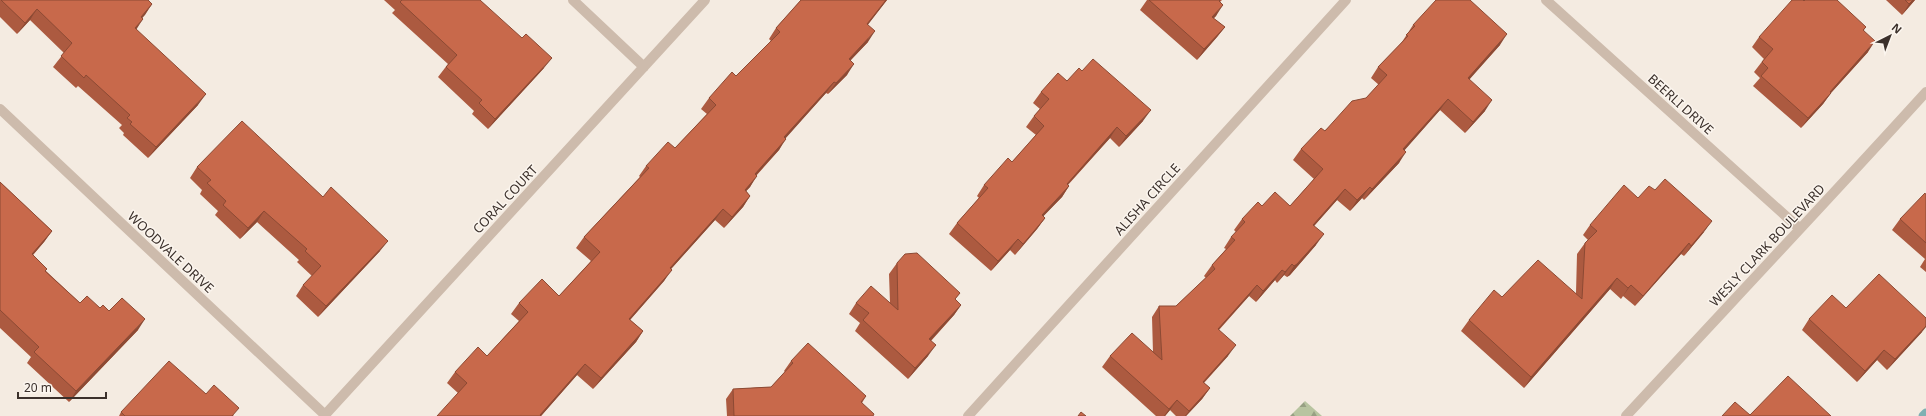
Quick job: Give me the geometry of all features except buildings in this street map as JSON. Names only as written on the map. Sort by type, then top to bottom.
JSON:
[{"type":"street","points":[[574,0],[644,67]]},
{"type":"street","name":"CORAL COURT","points":[[324,415],[705,0]]},
{"type":"street","name":"ALISHA CIRCLE","points":[[968,416],[1346,0]]},
{"type":"street","name":"BEERLI DRIVE","points":[[1546,0],[1799,228]]},
{"type":"street","name":"WESLY CLARK BOULEVARD","points":[[1626,416],[1799,228],[1858,168],[1926,92]]},
{"type":"street","name":"WOODVALE DRIVE","points":[[0,109],[324,415]]},
{"type":"green space","points":[[1305,401],[1322,416],[1290,416]]},
{"type":"waterway","points":[[1923,416],[1926,413]]}]
